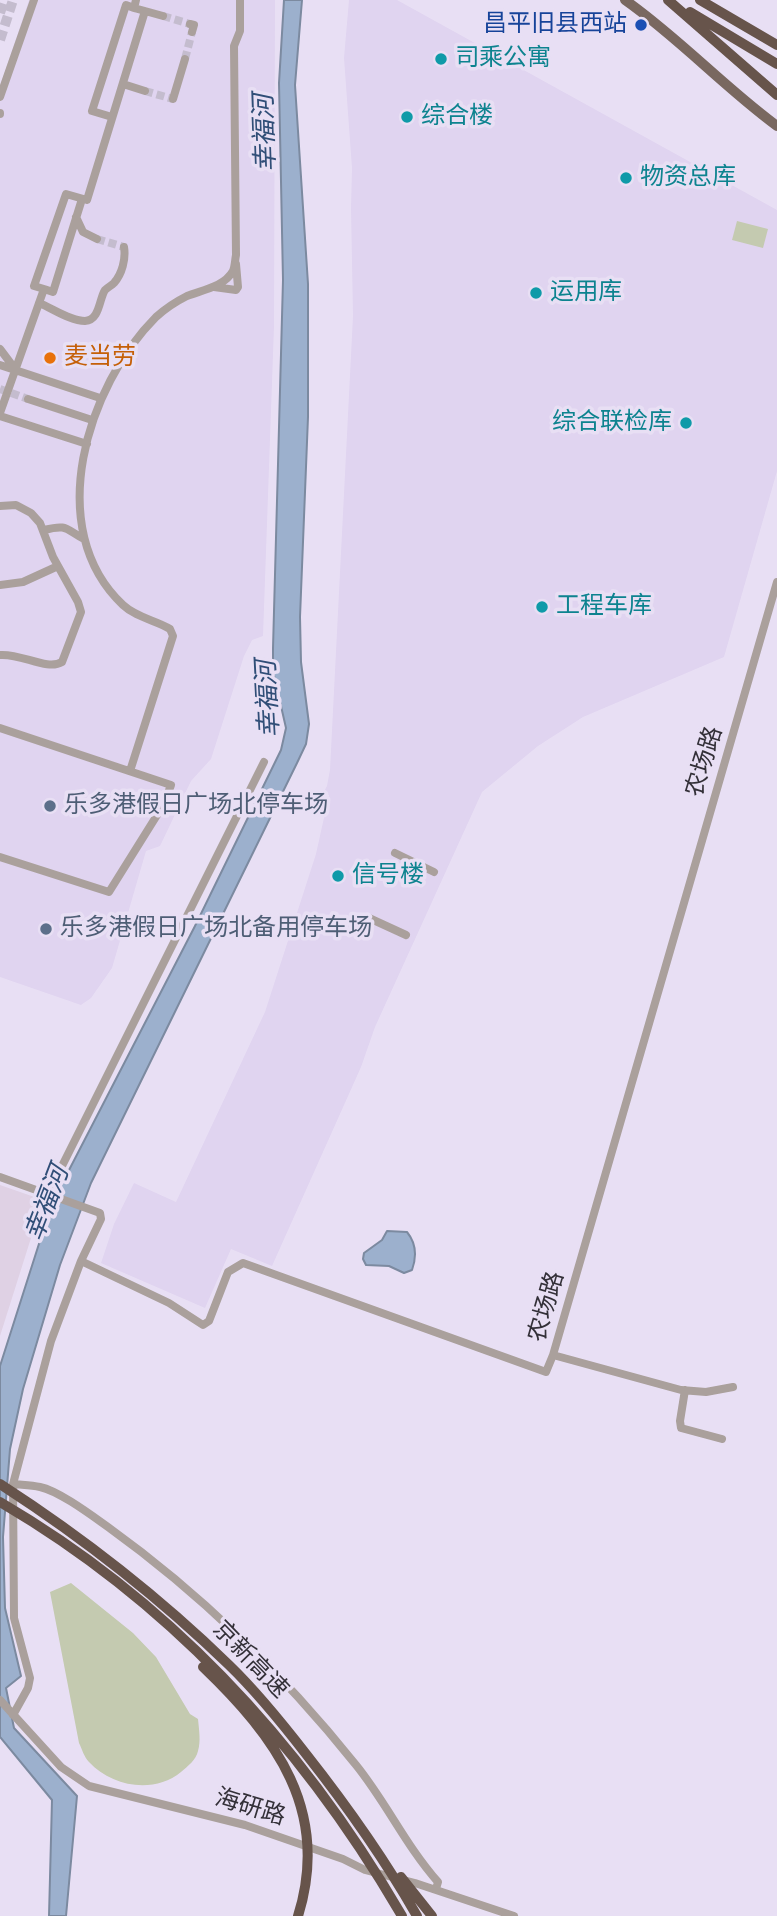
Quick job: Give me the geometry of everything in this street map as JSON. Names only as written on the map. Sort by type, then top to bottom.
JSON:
[{"type":"highway","points":[[669,0],[777,64]]},
{"type":"highway","points":[[669,0],[777,96]]},
{"type":"highway","points":[[701,0],[777,45]]},
{"type":"highway","name":"京新高速","points":[[0,1484],[106,1557],[231,1667],[277,1717],[404,1886]]},
{"type":"highway","name":"京新高速","points":[[0,1502],[34,1522],[95,1565],[163,1620],[221,1674],[267,1723],[317,1785],[360,1847],[402,1916]]},
{"type":"highway","points":[[163,1620],[180,1645],[235,1700],[276,1753],[298,1795],[309,1852],[309,1873],[298,1916]]},
{"type":"highway","points":[[404,1886],[417,1916]]},
{"type":"highway","points":[[404,1886],[432,1916]]},
{"type":"main road","points":[[625,0],[677,39],[745,102],[777,126]]},
{"type":"street","points":[[0,97],[34,0]]},
{"type":"street","points":[[214,287],[236,290],[238,286],[234,46],[240,31],[240,0]]},
{"type":"street","points":[[112,117],[92,111],[126,5],[135,4],[145,11],[163,16]]},
{"type":"street","points":[[82,199],[54,292],[34,286],[66,194],[87,200],[145,11]]},
{"type":"street","points":[[173,99],[185,59]]},
{"type":"street","points":[[122,84],[145,91]]},
{"type":"street","points":[[76,218],[83,232],[97,239]]},
{"type":"street","points":[[39,303],[71,317],[86,321],[92,318],[105,290],[118,277],[125,260],[124,247]]},
{"type":"street","points":[[130,771],[173,632],[166,626],[132,612],[111,593],[92,563],[84,539],[81,495],[86,444],[100,398],[128,349],[169,306],[223,282],[232,271],[236,259]]},
{"type":"street","points":[[44,289],[0,415],[86,444]]},
{"type":"street","points":[[0,349],[15,370]]},
{"type":"street","points":[[0,365],[100,398]]},
{"type":"street","points":[[28,398],[92,420]]},
{"type":"street","points":[[0,506],[16,505],[31,513],[44,530],[81,612],[62,662],[56,666],[13,653],[0,655]]},
{"type":"street","points":[[44,530],[62,526],[72,529],[84,539]]},
{"type":"street","points":[[0,585],[23,582],[58,566]]},
{"type":"street","name":"农场路","points":[[81,1261],[169,1303],[204,1325],[209,1321],[228,1272],[243,1263],[546,1372],[777,582]]},
{"type":"street","points":[[0,728],[171,785],[164,804],[109,892],[0,857]]},
{"type":"street","points":[[49,1194],[264,762]]},
{"type":"street","points":[[396,853],[434,872]]},
{"type":"street","points":[[369,918],[406,935]]},
{"type":"street","points":[[0,1177],[90,1208],[100,1213],[101,1219],[81,1261],[51,1341],[13,1484],[14,1618],[30,1678],[28,1688],[10,1712]]},
{"type":"street","points":[[553,1355],[685,1390],[706,1392],[733,1387]]},
{"type":"street","points":[[685,1390],[681,1429],[722,1439]]},
{"type":"street","points":[[13,1484],[42,1487],[85,1510],[149,1556],[205,1602],[305,1704],[358,1767],[421,1863],[438,1882],[436,1889]]},
{"type":"street","name":"海研路","points":[[0,1700],[61,1767],[89,1786],[245,1825],[343,1858],[365,1870],[436,1889],[514,1916]]},
{"type":"shaded area","points":[[29,0],[275,0],[274,326],[263,636],[252,640],[244,656],[211,759],[191,781],[160,846],[146,851],[112,968],[91,998],[81,1005],[0,977],[0,86]]},
{"type":"shaded area","points":[[349,0],[397,0],[777,210],[777,471],[724,657],[583,717],[538,746],[482,792],[375,1027],[361,1067],[272,1266],[231,1249],[205,1308],[101,1263],[114,1224],[134,1183],[176,1202],[265,1012],[316,854],[329,795],[323,793],[330,770],[353,316],[352,168],[344,58]]},
{"type":"shaded area","points":[[0,1185],[43,1200],[0,1336]]},
{"type":"green space","points":[[737,221],[768,229],[763,248],[732,240]]},
{"type":"green space","points":[[71,1583],[133,1633],[156,1657],[190,1714],[198,1719],[200,1739],[197,1754],[189,1765],[170,1779],[146,1785],[121,1782],[98,1771],[84,1755],[79,1743],[50,1592]]},
{"type":"water","points":[[284,0],[302,0],[295,85],[308,284],[308,417],[300,617],[301,662],[309,724],[306,744],[297,763],[91,1183],[60,1265],[23,1389],[10,1449],[3,1537],[5,1608],[21,1676],[6,1688],[14,1728],[77,1796],[66,1916],[49,1916],[52,1800],[0,1737],[0,1366],[52,1203],[195,926],[281,750],[286,728],[273,671],[283,280],[279,83]]},
{"type":"water","points":[[387,1231],[407,1232],[410,1236],[415,1250],[412,1270],[404,1273],[389,1266],[366,1265],[364,1253],[382,1240]]},
{"type":"tunnel","points":[[0,13],[4,0]]},
{"type":"tunnel","points":[[0,40],[13,0]]},
{"type":"tunnel","points":[[163,16],[190,24]]},
{"type":"tunnel","points":[[185,59],[192,32]]},
{"type":"tunnel","points":[[145,91],[173,99]]},
{"type":"tunnel","points":[[97,239],[124,247]]},
{"type":"tunnel","points":[[0,389],[28,399]]},
{"type":"place","name":"昌平旧县西站","points":[[641,25]]},
{"type":"place","name":"司乘公寓","points":[[441,59]]},
{"type":"place","name":"综合楼","points":[[407,117]]},
{"type":"place","name":"物资总库","points":[[626,178]]},
{"type":"place","name":"运用库","points":[[536,293]]},
{"type":"place","name":"麦当劳","points":[[50,358]]},
{"type":"place","name":"综合联检库","points":[[686,423]]},
{"type":"place","name":"工程车库","points":[[542,607]]},
{"type":"place","name":"乐多港假日广场北停车场","points":[[50,806]]},
{"type":"place","name":"信号楼","points":[[338,876]]},
{"type":"place","name":"乐多港假日广场北备用停车场","points":[[46,929]]},
{"type":"water label","name":"幸福河","points":[[266,133]]},
{"type":"water label","name":"幸福河","points":[[269,699]]},
{"type":"water label","name":"幸福河","points":[[48,1204]]}]
